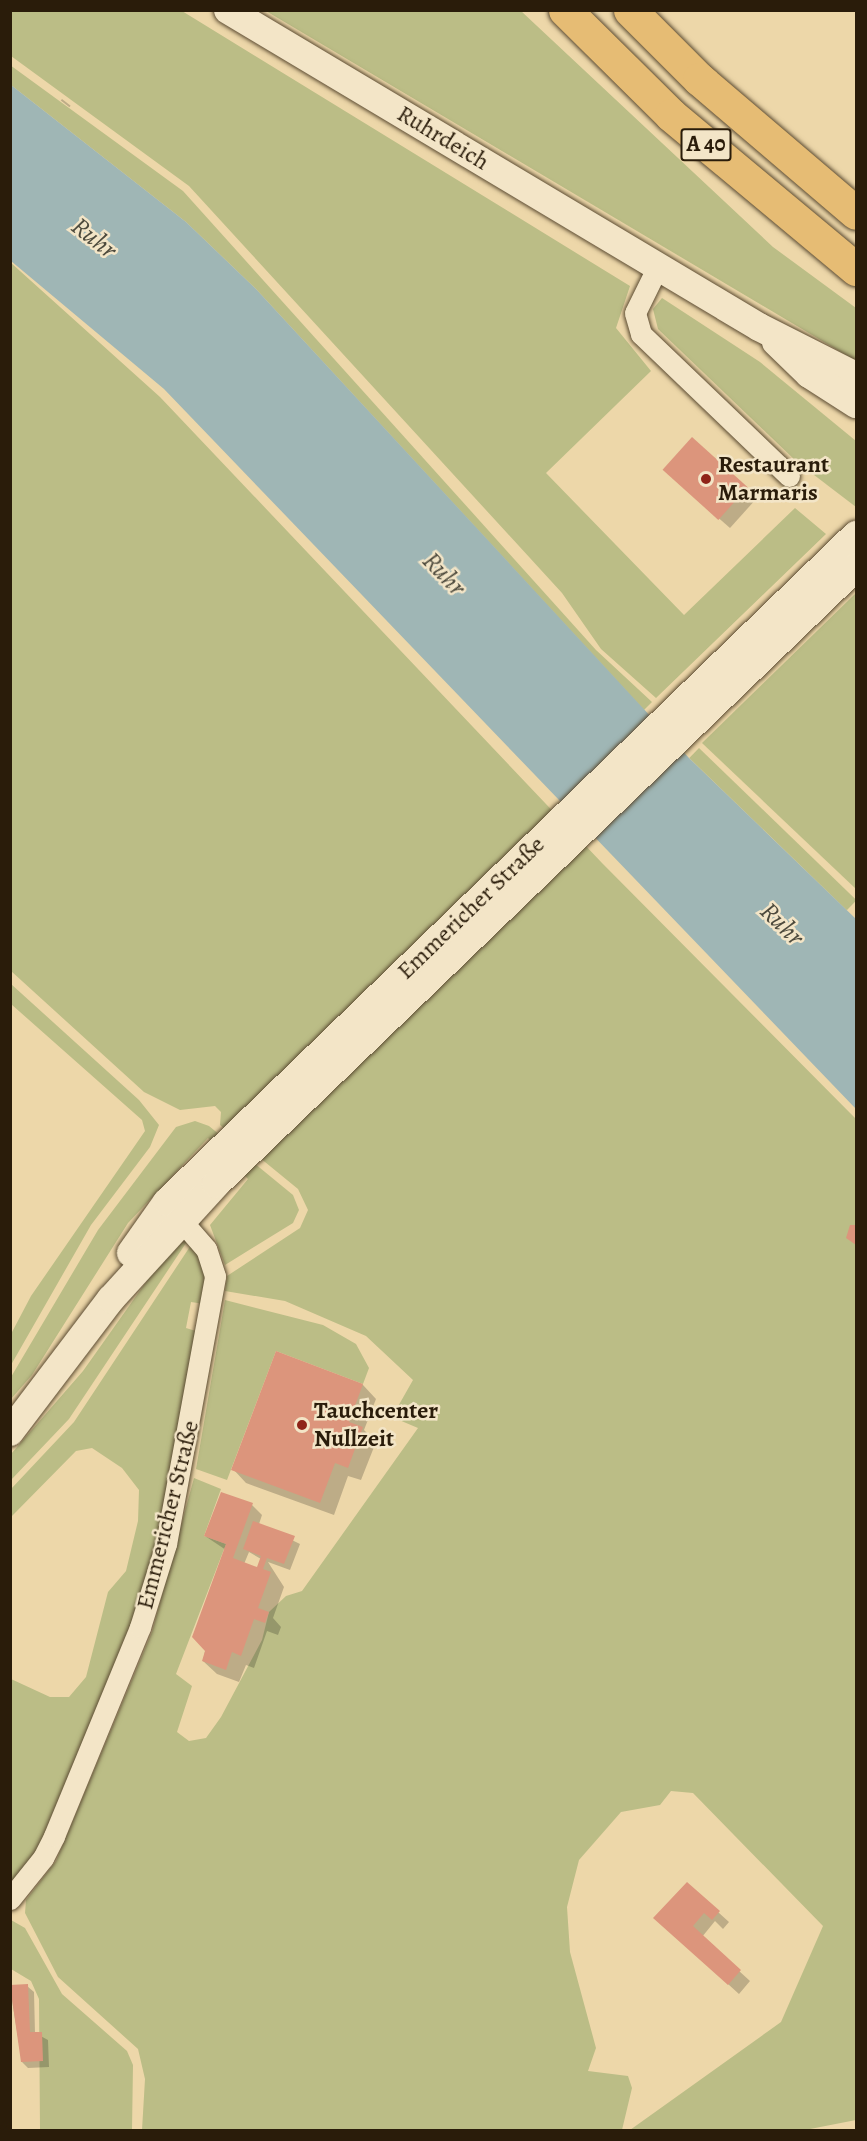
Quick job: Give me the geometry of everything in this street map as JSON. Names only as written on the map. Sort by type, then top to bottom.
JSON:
[{"type":"highway","name":"A 40","points":[[565,10],[671,115],[856,269]]},
{"type":"highway","name":"A 40","points":[[630,10],[699,79],[856,213]]},
{"type":"main road","name":"Ruhrdeich","points":[[228,10],[759,327],[856,376]]},
{"type":"main road","name":"Ruhrdeich","points":[[759,327],[809,374],[856,405]]},
{"type":"main road","name":"Emmericher Straße","points":[[111,1299],[133,1248],[167,1202],[228,1158],[805,600],[856,535]]},
{"type":"main road","name":"Emmericher Straße","points":[[805,600],[856,567]]},
{"type":"main road","name":"Emmericher Straße","points":[[10,1432],[111,1299],[181,1220],[228,1158]]},
{"type":"street","points":[[658,266],[634,313],[641,334],[789,476]]},
{"type":"street","name":"Emmericher Straße","points":[[10,1899],[54,1836],[140,1627],[166,1544],[215,1276],[206,1249],[181,1220]]},
{"type":"green space","points":[[10,11],[182,11],[630,286],[616,328],[651,371],[546,473],[684,615],[795,508],[826,534],[656,698],[601,649],[562,593],[189,186],[11,56]]},
{"type":"green space","points":[[266,11],[521,11],[773,247],[856,308],[856,361]]},
{"type":"green space","points":[[10,65],[183,191],[596,650],[652,702],[644,710],[256,289],[186,222],[11,85]]},
{"type":"green space","points":[[10,262],[160,397],[602,863],[856,1119],[856,2120],[805,2130],[630,2130],[781,2022],[823,1926],[693,1793],[671,1791],[660,1805],[621,1812],[579,1860],[567,1907],[570,1952],[596,2048],[588,2071],[628,2076],[632,2088],[622,2130],[142,2130],[145,2079],[138,2049],[58,1977],[25,1913],[26,1900],[56,1861],[152,1632],[194,1478],[221,1489],[204,1536],[226,1544],[176,1674],[192,1686],[177,1732],[189,1741],[206,1738],[221,1717],[262,1640],[269,1612],[286,1596],[302,1591],[418,1428],[392,1417],[413,1380],[366,1336],[285,1301],[225,1291],[227,1276],[300,1228],[308,1210],[298,1189],[220,1125],[221,1112],[215,1106],[180,1110],[144,1092],[11,971]]},
{"type":"green space","points":[[662,298],[760,362],[856,441],[856,507],[797,462],[658,329],[653,309]]},
{"type":"green space","points":[[856,593],[856,889],[702,743]]},
{"type":"green space","points":[[699,748],[856,900],[847,910],[689,758]]},
{"type":"green space","points":[[11,984],[139,1100],[159,1125],[150,1147],[91,1225],[11,1365],[11,1334],[31,1296],[145,1131],[142,1120],[11,1004]]},
{"type":"green space","points":[[195,1121],[209,1126],[293,1195],[299,1210],[293,1223],[225,1265],[210,1225],[248,1179],[208,1138],[128,1223],[32,1375],[11,1399],[11,1377],[98,1230],[176,1127]]},
{"type":"green space","points":[[188,1240],[69,1419],[11,1480],[11,1454],[83,1371],[173,1244]]},
{"type":"green space","points":[[193,1242],[206,1273],[204,1304],[191,1302],[186,1328],[199,1332],[177,1467],[135,1622],[36,1853],[11,1885],[11,1679],[50,1697],[69,1697],[86,1677],[108,1592],[126,1571],[138,1521],[139,1490],[122,1468],[92,1448],[76,1451],[11,1517],[11,1489],[74,1422]]},
{"type":"green space","points":[[225,1300],[323,1325],[356,1344],[369,1368],[363,1384],[276,1351],[227,1480],[196,1469]]},
{"type":"green space","points":[[11,1920],[25,1928],[62,1994],[127,2051],[133,2065],[132,2130],[40,2130],[39,1999],[31,1981],[11,1969]]},
{"type":"water","name":"Ruhr","points":[[11,85],[186,222],[256,289],[689,758],[856,919],[856,1109],[164,389],[11,261]]},
{"type":"building","name":"Restaurant Marmaris","points":[[692,437],[748,487],[718,520],[663,470]]},
{"type":"building","points":[[850,1225],[856,1225],[856,1245],[846,1238]]},
{"type":"building","name":"Tauchcenter Nullzeit","points":[[276,1351],[363,1384],[349,1422],[363,1427],[348,1468],[335,1463],[320,1503],[231,1470]]},
{"type":"building","points":[[221,1492],[253,1503],[233,1558],[257,1567],[261,1556],[243,1549],[253,1521],[295,1536],[284,1564],[267,1558],[263,1569],[271,1572],[258,1608],[269,1612],[265,1623],[254,1619],[241,1656],[232,1652],[226,1670],[202,1661],[205,1651],[192,1637],[226,1544],[204,1536]]},
{"type":"building","points":[[687,1882],[720,1911],[712,1920],[704,1913],[693,1926],[741,1970],[728,1985],[653,1918]]},
{"type":"building","points":[[28,1984],[30,2032],[42,2032],[43,2061],[21,2062],[10,1985]]},
{"type":"place","name":"Restaurant Marmaris","points":[[706,479]]},
{"type":"place","name":"Tauchcenter Nullzeit","points":[[302,1425]]}]
